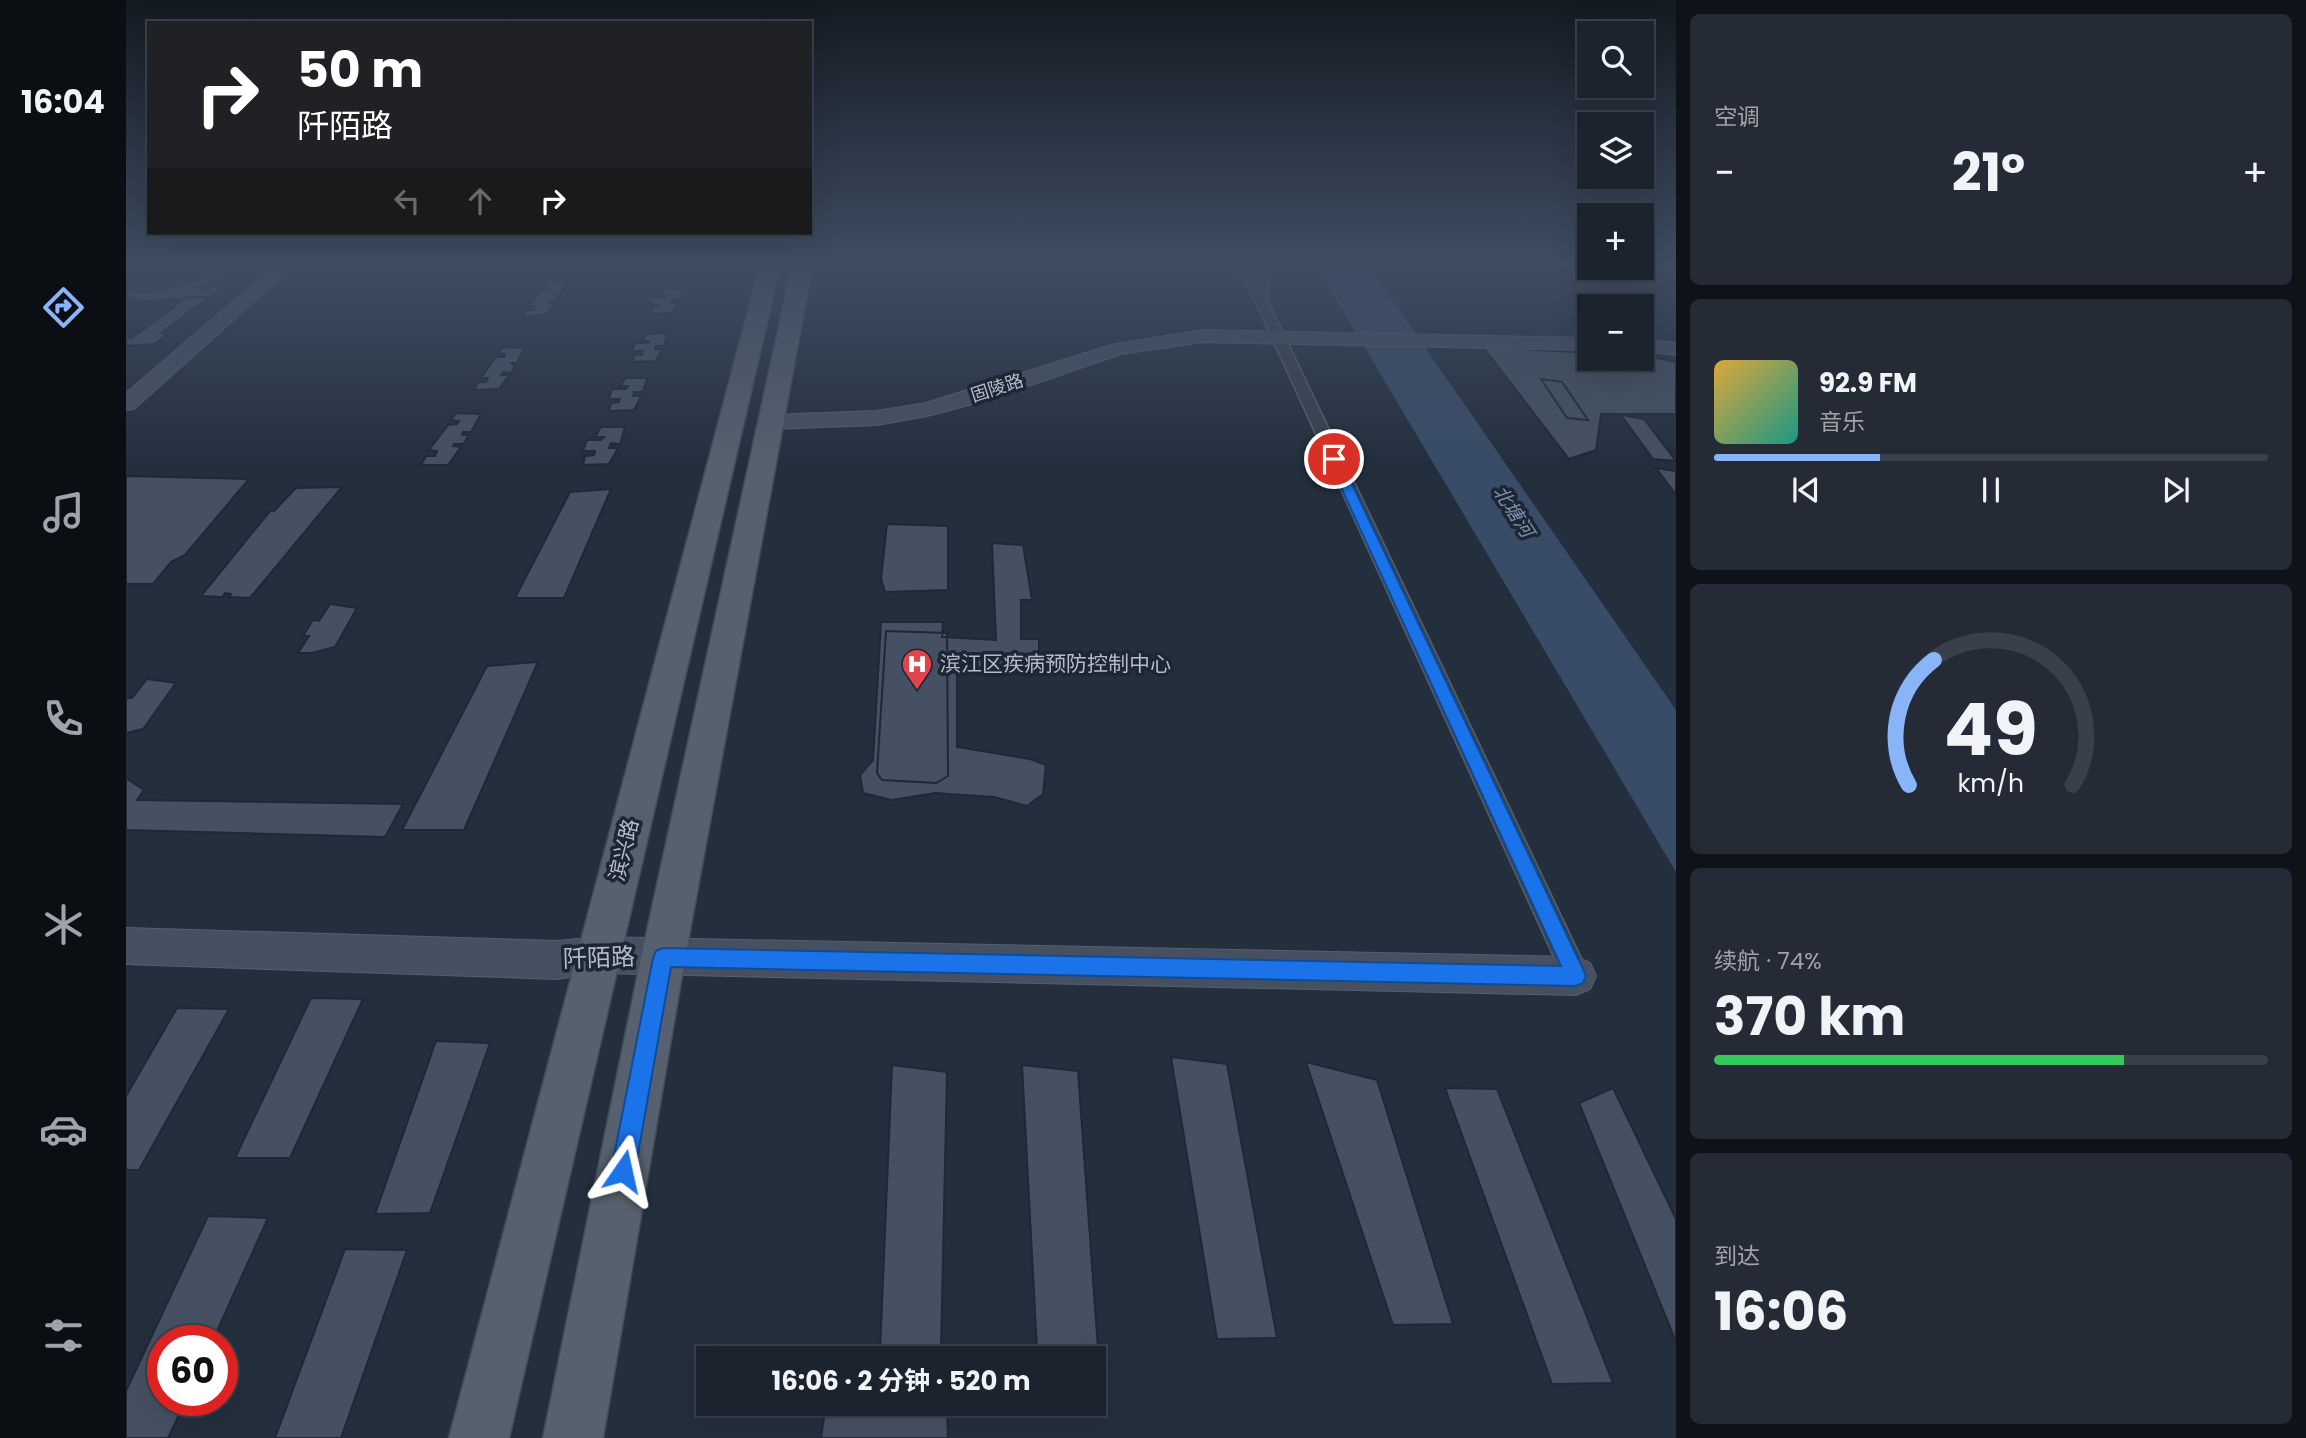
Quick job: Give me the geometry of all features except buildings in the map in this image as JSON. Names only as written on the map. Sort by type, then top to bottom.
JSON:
[{"type":"main road","name":"滨兴路","points":[[479,1438],[754,329]]},
{"type":"main road","points":[[573,1438],[663,958],[789,329]]},
{"type":"street","points":[[126,404],[212,329]]},
{"type":"street","points":[[1273,329],[1576,976]]},
{"type":"street","name":"固陵路","points":[[769,422],[877,418],[980,395],[1118,349],[1203,336],[1577,344]]},
{"type":"street","points":[[1654,346],[1676,349]]},
{"type":"street","name":"阡陌路","points":[[126,946],[557,960],[598,955],[1576,976]]},
{"type":"water","name":"北塘河","points":[[1354,329],[1412,329],[1676,710],[1676,872]]},
{"type":"place","name":"滨江区疾病预防控制中心","points":[[917,691]]},
{"type":"route","points":[[623,1171],[663,958],[1576,976],[1334,459]]}]
